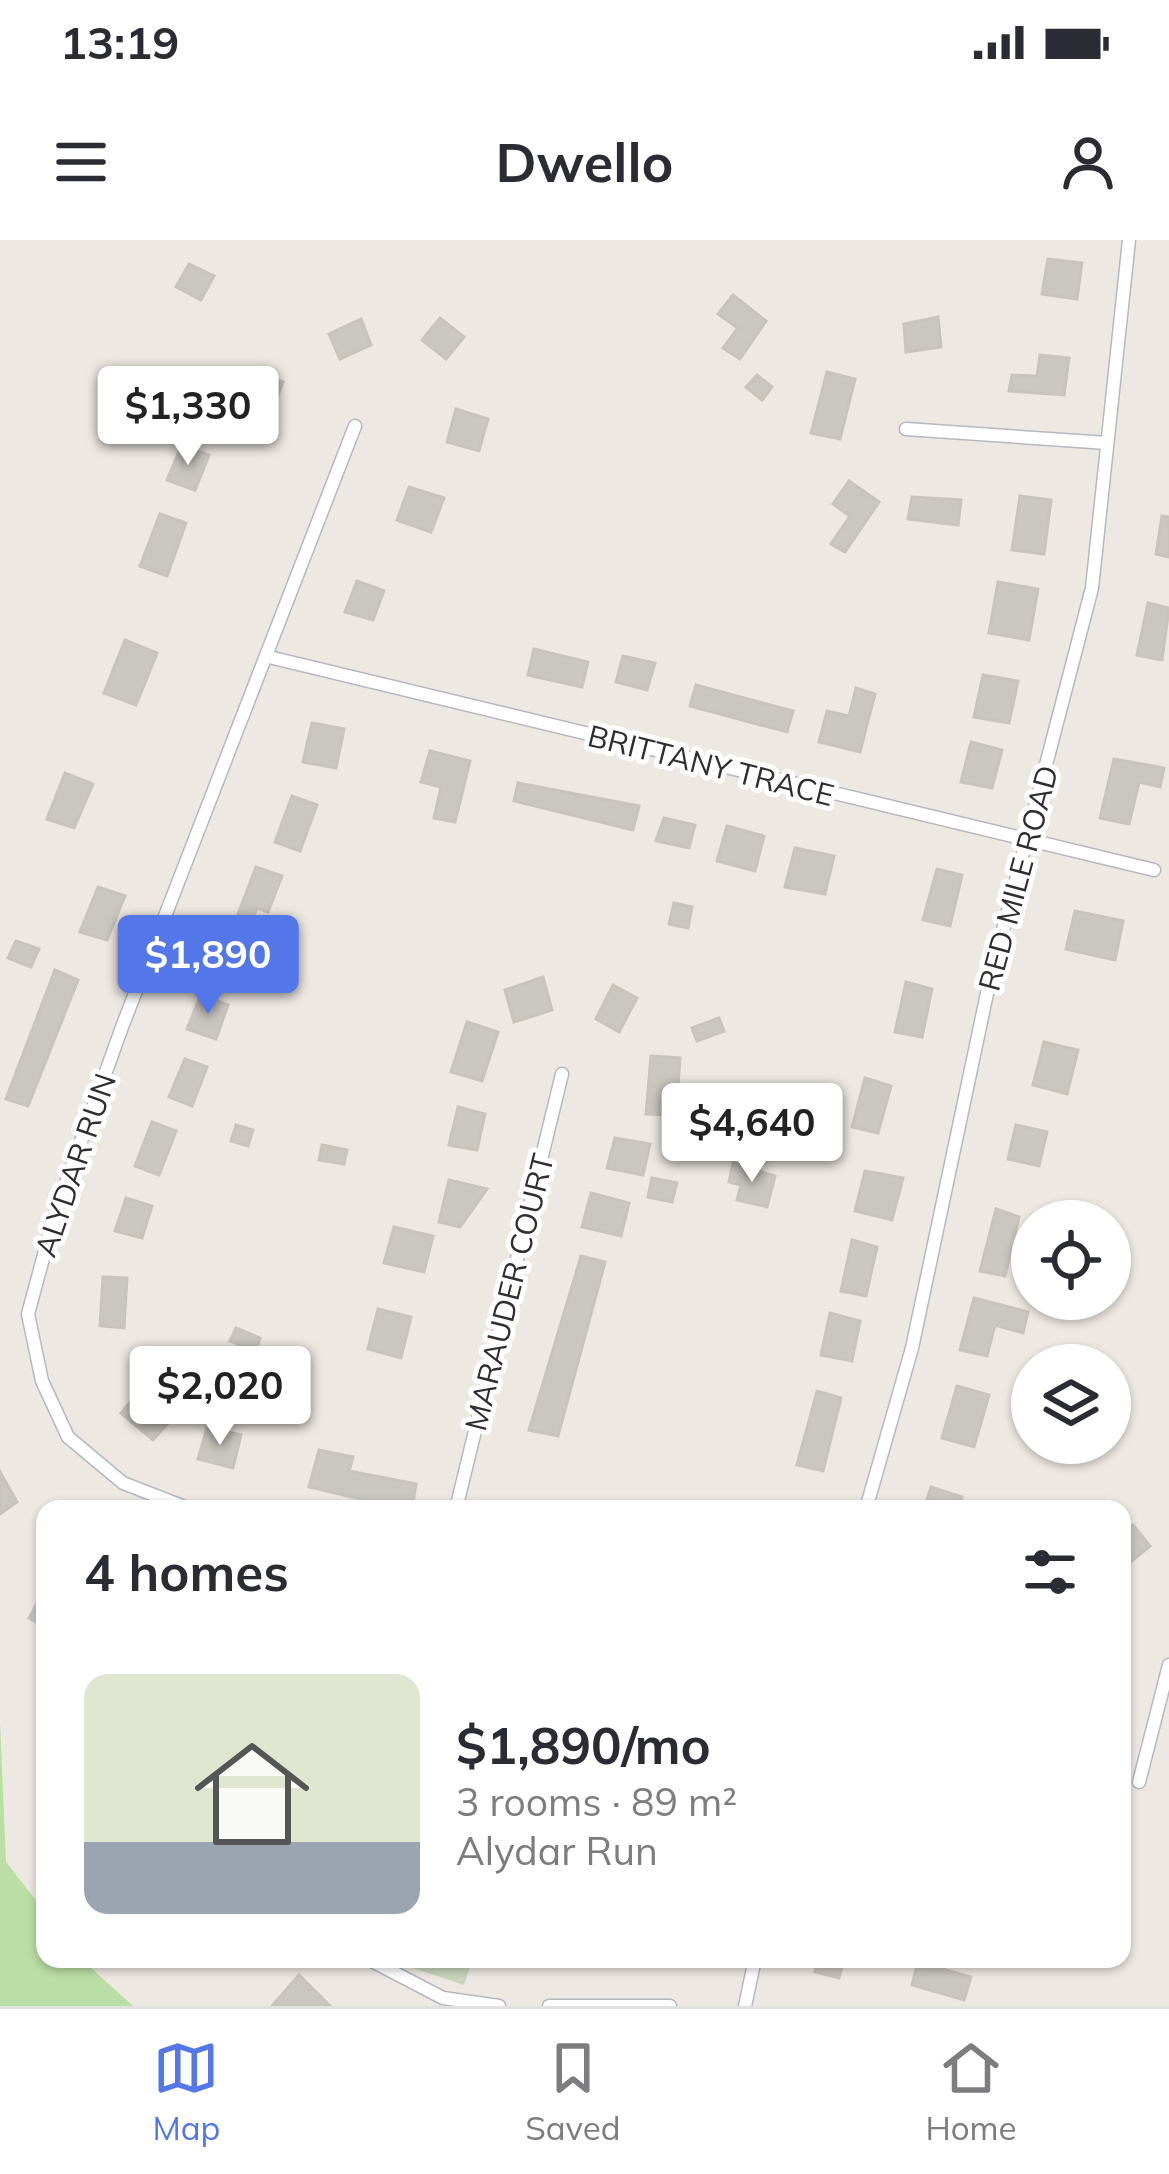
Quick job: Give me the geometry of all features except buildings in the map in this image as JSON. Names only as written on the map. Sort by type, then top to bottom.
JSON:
[{"type":"street","name":"RED MILE ROAD","points":[[869,1500],[912,1348],[989,984],[1092,588],[1129,240]]},
{"type":"street","name":"ALYDAR RUN","points":[[167,1500],[123,1483],[68,1437],[42,1381],[28,1314],[55,1214],[122,1027],[355,426]]},
{"type":"street","points":[[906,429],[1107,443]]},
{"type":"street","name":"BRITTANY TRACE","points":[[269,657],[1027,843],[1154,869]]},
{"type":"street","name":"MARAUDER COURT","points":[[458,1500],[562,1075]]},
{"type":"street","points":[[1139,1782],[1169,1664]]},
{"type":"street","points":[[385,1968],[442,1999],[499,2006]]},
{"type":"street","points":[[745,2006],[753,1968]]},
{"type":"street","points":[[549,2006],[670,2006]]},
{"type":"green space","points":[[0,1722],[6,1862],[36,1900],[36,1968],[91,1968],[133,2006],[0,2006]]},
{"type":"green space","points":[[413,1968],[470,1968],[464,1985]]}]
